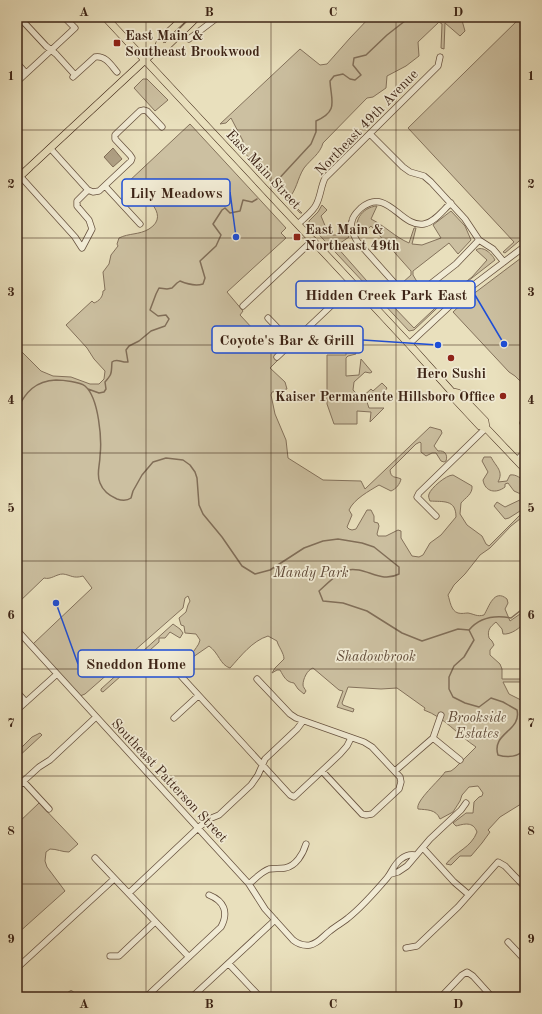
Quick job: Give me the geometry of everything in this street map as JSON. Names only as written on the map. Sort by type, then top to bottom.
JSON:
[{"type":"main road","name":"East Main Street","points":[[104,17],[313,240],[452,392],[458,393],[485,421],[486,428],[525,469]]},
{"type":"main road","points":[[18,177],[158,48],[161,39],[185,17]]},
{"type":"main road","points":[[158,48],[167,46],[197,17]]},
{"type":"street","points":[[19,17],[74,76],[96,57],[100,56],[104,58],[117,72]]},
{"type":"street","points":[[20,79],[75,28],[64,17]]},
{"type":"street","points":[[189,39],[218,17]]},
{"type":"street","name":"Northeast 49th Avenue","points":[[298,224],[317,203],[325,178],[438,66],[440,57]]},
{"type":"street","points":[[17,63],[26,73]]},
{"type":"street","points":[[18,177],[75,237],[82,248],[92,229],[89,220],[78,208],[77,200],[90,191],[99,191],[132,161],[132,158],[114,137],[140,111],[144,110],[147,111],[162,127]]},
{"type":"street","points":[[370,134],[403,167],[410,172],[424,176],[431,182],[465,219],[478,240],[493,249],[504,262]]},
{"type":"street","points":[[50,148],[90,191]]},
{"type":"street","points":[[105,186],[140,224]]},
{"type":"street","points":[[451,203],[433,220],[425,224],[417,224],[386,204],[371,202],[365,205],[353,217],[351,225],[353,234],[357,241],[398,287],[410,292],[424,289],[456,264],[478,240]]},
{"type":"street","points":[[243,306],[313,240]]},
{"type":"street","points":[[409,344],[461,296],[525,246]]},
{"type":"street","points":[[277,357],[353,285]]},
{"type":"street","points":[[268,318],[292,343]]},
{"type":"street","points":[[436,516],[417,497],[424,487],[486,428]]},
{"type":"street","points":[[517,460],[525,452]]},
{"type":"street","name":"Southeast Patterson Street","points":[[17,630],[249,884],[265,909],[297,943],[304,945],[319,941],[329,931],[360,908],[391,874]]},
{"type":"street","points":[[17,710],[57,674]]},
{"type":"street","points":[[180,675],[249,752],[263,764],[290,795],[294,797],[340,754],[347,746],[351,738]]},
{"type":"street","points":[[257,679],[290,714],[303,721],[364,742],[372,747],[396,771],[401,782],[399,789],[372,814],[366,815],[362,814],[322,771]]},
{"type":"street","points":[[17,692],[26,702]]},
{"type":"street","points":[[174,718],[198,696]]},
{"type":"street","points":[[396,771],[433,738],[441,715]]},
{"type":"street","points":[[17,787],[39,767],[50,760],[96,717]]},
{"type":"street","points":[[128,893],[198,828],[209,819],[219,814],[251,785],[270,754],[297,729],[303,721]]},
{"type":"street","points":[[433,738],[460,760]]},
{"type":"street","points":[[23,781],[49,809]]},
{"type":"street","points":[[391,874],[398,872],[414,860],[422,848],[461,810],[466,803]]},
{"type":"street","points":[[249,884],[268,870],[284,869],[289,867],[303,854],[306,844]]},
{"type":"street","points":[[422,848],[454,882],[468,894]]},
{"type":"street","points":[[391,874],[394,865],[402,858],[410,854],[416,855]]},
{"type":"street","points":[[96,858],[189,958]]},
{"type":"street","points":[[406,948],[417,946],[458,907],[498,862],[505,866],[525,887]]},
{"type":"street","points":[[17,968],[114,879]]},
{"type":"street","points":[[146,997],[221,927],[225,919],[224,908],[217,898],[209,895]]},
{"type":"street","points":[[192,997],[275,920]]},
{"type":"street","points":[[110,956],[119,956],[155,922]]},
{"type":"street","points":[[508,942],[525,960]]},
{"type":"street","points":[[229,964],[260,997]]},
{"type":"street","points":[[441,997],[447,989],[467,972],[473,976],[492,997]]},
{"type":"green space","points":[[370,17],[461,17],[465,31],[460,36],[445,23],[444,49],[441,48],[442,24],[439,22],[418,42],[419,56],[406,66],[387,76],[386,88],[373,97],[367,98],[323,143],[318,153],[304,168],[291,196],[288,199],[302,213],[300,213],[242,150],[243,141],[231,118],[226,123],[220,124],[300,49],[320,65],[327,64]]},
{"type":"green space","points":[[521,17],[525,17],[525,236],[505,253],[503,252],[514,242],[408,128]]},
{"type":"green space","points":[[143,79],[147,79],[168,100],[155,111],[134,88]]},
{"type":"green space","points":[[190,124],[286,228],[281,233],[286,238],[227,292],[243,311],[240,315],[280,358],[270,368],[285,382],[287,389],[272,392],[271,395],[275,414],[286,440],[288,458],[323,480],[361,481],[365,489],[430,427],[441,430],[442,433],[434,446],[438,451],[445,453],[447,457],[446,461],[441,461],[436,453],[426,456],[421,452],[421,443],[416,444],[390,470],[392,476],[401,479],[398,486],[391,491],[379,485],[354,502],[349,510],[352,515],[347,527],[352,530],[356,529],[367,510],[371,510],[374,516],[374,522],[378,523],[379,526],[378,536],[386,536],[398,530],[401,531],[401,538],[412,556],[419,557],[423,555],[430,543],[441,535],[456,517],[454,507],[451,504],[430,501],[429,497],[430,491],[436,485],[443,479],[453,475],[472,486],[470,494],[461,503],[460,514],[467,525],[482,536],[486,544],[489,546],[522,513],[520,511],[505,519],[494,506],[497,502],[505,507],[524,498],[523,495],[514,491],[508,483],[505,484],[505,487],[498,491],[491,491],[486,487],[483,480],[488,472],[482,461],[484,457],[491,457],[499,469],[500,478],[498,482],[507,481],[510,475],[514,475],[525,483],[525,515],[511,526],[490,548],[480,555],[454,585],[448,595],[452,608],[458,613],[468,613],[479,616],[484,615],[492,600],[495,597],[502,596],[507,599],[508,603],[505,609],[510,621],[520,614],[525,613],[525,620],[516,630],[503,634],[502,629],[496,622],[488,633],[489,638],[494,645],[490,650],[490,655],[500,664],[502,669],[502,679],[525,679],[525,682],[503,682],[509,694],[525,704],[525,804],[521,804],[500,817],[488,830],[490,832],[471,856],[460,856],[451,865],[446,864],[471,842],[477,832],[471,825],[465,824],[456,826],[453,823],[466,813],[473,813],[474,802],[482,796],[483,793],[478,786],[469,787],[462,795],[453,812],[440,819],[434,812],[418,809],[418,805],[445,772],[451,771],[455,768],[476,747],[438,717],[424,710],[425,708],[397,688],[381,689],[348,687],[342,703],[343,705],[354,709],[353,712],[337,707],[343,691],[339,690],[313,668],[307,673],[304,680],[303,685],[306,691],[304,694],[294,683],[289,682],[286,679],[280,670],[272,673],[284,659],[277,641],[268,636],[252,645],[230,668],[224,664],[209,646],[193,657],[192,655],[200,640],[196,634],[185,633],[184,626],[181,625],[179,618],[186,612],[190,601],[188,596],[185,598],[183,608],[85,694],[80,696],[33,644],[92,588],[83,576],[74,577],[66,574],[60,574],[49,578],[44,578],[17,604],[17,347],[41,371],[53,376],[71,377],[90,384],[99,384],[104,379],[105,371],[66,325],[92,301],[94,303],[101,297],[103,291],[105,290],[103,272],[109,264],[111,255],[118,246],[117,244],[119,238],[149,229],[158,217],[152,204],[127,183]]},
{"type":"green space","points":[[322,205],[327,210],[321,216],[329,235],[348,235],[349,237],[336,246],[389,306],[391,304],[414,328],[450,294],[472,277],[487,260],[476,250],[484,249],[492,255],[495,260],[454,292],[414,330],[409,331],[309,224],[309,221],[318,212]]},
{"type":"green space","points":[[377,206],[371,219],[409,243],[414,228],[416,228],[412,244],[422,245],[441,238],[433,225],[451,211],[465,226],[471,240],[458,254],[449,243],[413,271],[413,275],[419,285],[415,287],[408,286],[402,283],[411,275],[411,271],[371,226],[360,236],[358,231],[357,221],[360,216],[367,209]]},
{"type":"green space","points":[[525,255],[525,386],[509,372],[453,312],[468,298]]},
{"type":"green space","points":[[336,326],[348,336],[356,354],[346,358],[346,376],[359,375],[361,359],[372,372],[365,372],[354,382],[353,390],[361,398],[371,389],[373,391],[382,383],[387,388],[383,394],[370,393],[367,395],[369,408],[384,408],[370,422],[371,412],[357,411],[357,424],[334,424],[327,404],[327,355],[346,355],[346,342],[338,342],[329,334]]},
{"type":"green space","points":[[173,624],[183,633],[180,638],[170,632],[165,638],[159,638],[159,642],[103,692],[101,691],[101,689]]},
{"type":"green space","points":[[40,733],[42,735],[17,758],[17,752],[32,737]]},
{"type":"green space","points":[[39,803],[78,844],[69,852],[50,849],[46,852],[45,861],[47,867],[65,891],[17,934],[17,824]]},
{"type":"shaded area","points":[[113,148],[122,159],[113,167],[104,157]]},
{"type":"waterway","points":[[274,184],[311,144],[316,132],[316,121],[323,117],[331,109],[332,100],[330,81],[334,76],[343,74],[350,79],[355,80],[361,75],[353,65],[354,58],[366,55],[387,35],[410,17]]},
{"type":"waterway","points":[[88,389],[99,393],[104,392],[106,389],[105,382],[111,373],[112,362],[116,360],[128,362],[126,350],[129,346],[139,341],[151,331],[165,326],[169,319],[166,315],[158,316],[150,310],[159,288],[172,288],[180,281],[197,285],[203,284],[205,278],[200,261],[216,246],[221,235],[213,224],[222,210],[225,208],[230,213],[240,211],[243,200],[252,202],[257,199]]},
{"type":"waterway","points":[[17,409],[24,397],[37,385],[56,380],[79,383],[85,386],[94,400],[100,430],[101,449],[98,473],[101,486],[107,493],[117,499],[128,500],[131,498],[133,491],[142,475],[153,462],[166,458],[183,460],[190,465],[195,472],[197,478],[199,505],[203,514],[222,537],[242,566],[255,574],[270,570],[304,548],[323,541],[338,539],[362,543],[374,547],[399,567],[399,574],[392,577],[386,577],[354,569],[344,571],[319,591],[323,601],[343,603],[367,611],[402,633],[422,641],[458,629],[469,630]]},
{"type":"waterway","points":[[469,630],[478,622],[488,618],[511,618],[525,607]]},
{"type":"waterway","points":[[469,630],[474,640],[464,657],[454,666],[449,677],[449,689],[453,697],[465,703],[479,707],[491,698],[503,702],[517,710],[515,723],[499,742],[497,748],[498,755],[512,756],[525,750]]},
{"type":"place","name":"East Main & Southeast Brookwood","points":[[117,43]]},
{"type":"place","name":"Lily Meadows","points":[[236,237]]},
{"type":"place","name":"East Main & Northeast 49th","points":[[297,237]]},
{"type":"place","name":"Hidden Creek Park East","points":[[504,344]]},
{"type":"place","name":"Coyote's Bar & Grill","points":[[438,345]]},
{"type":"place","name":"Hero Sushi","points":[[451,358]]},
{"type":"place","name":"Kaiser Permanente Hillsboro Office","points":[[503,396]]},
{"type":"place","name":"Sneddon Home","points":[[56,603]]},
{"type":"park label","name":"Mandy Park","points":[[311,572]]},
{"type":"park label","name":"Shadowbrook","points":[[376,656]]},
{"type":"park label","name":"Brookside Estates","points":[[477,726]]}]
